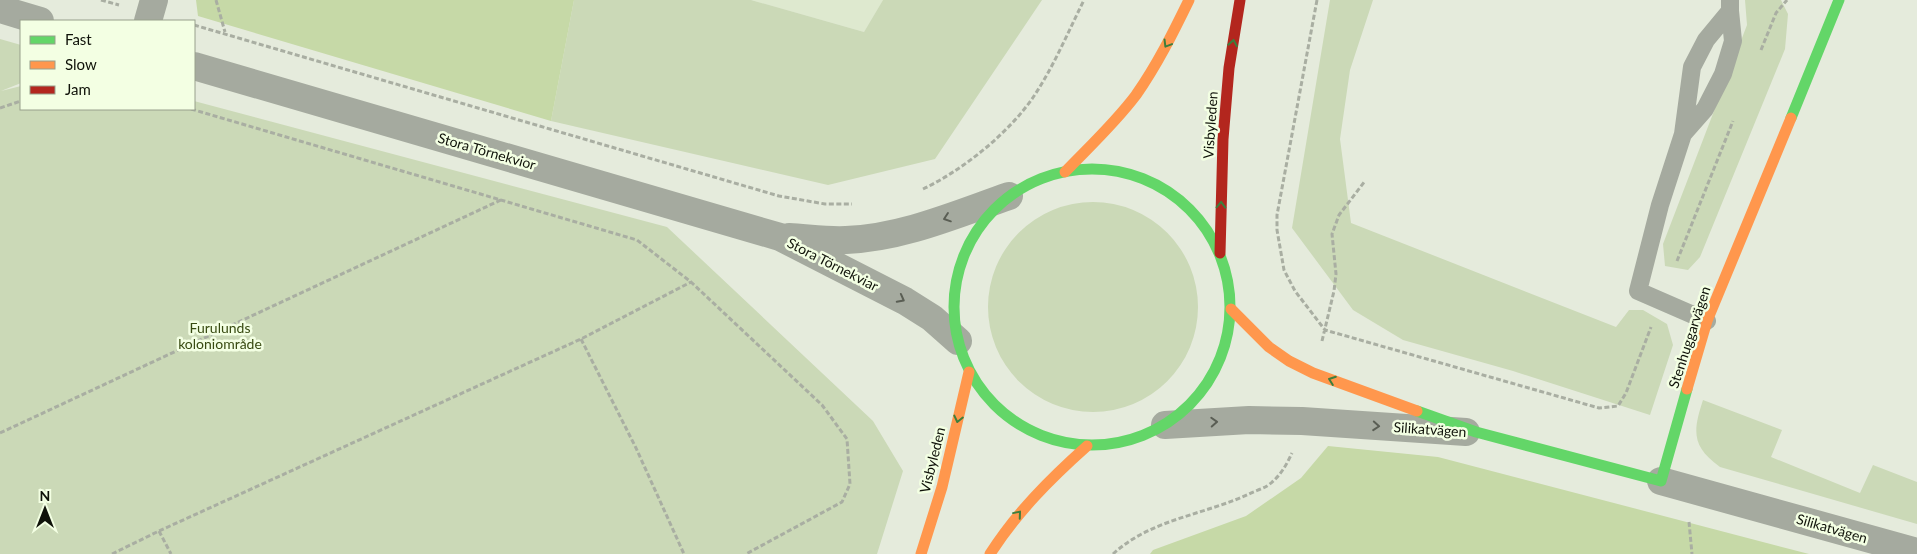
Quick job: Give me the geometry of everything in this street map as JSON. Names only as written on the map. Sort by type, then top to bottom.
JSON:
[{"type":"main road","points":[[1065,172],[1100,137],[1135,95],[1170,39],[1189,0]]},
{"type":"main road","name":"Visbyleden","points":[[1220,253],[1223,139],[1229,68],[1240,0]]},
{"type":"main road","name":"Stenhuggarvägen","points":[[1661,481],[1707,321],[1838,0]]},
{"type":"main road","points":[[1086,169],[1107,170],[1147,180],[1166,190],[1188,208],[1210,235],[1220,253],[1226,271],[1231,309],[1226,343],[1213,376],[1192,403],[1165,425],[1147,435],[1128,441],[1087,446],[1067,444],[1046,438],[1016,423],[994,405],[980,389],[969,372],[958,341],[955,325],[954,292],[961,260],[976,232],[986,218],[1009,196],[1036,181],[1065,172],[1086,169]]},
{"type":"main road","name":"Silikatvägen","points":[[1231,309],[1269,347],[1289,361],[1313,373],[1476,432]]},
{"type":"main road","name":"Visbyleden","points":[[921,554],[948,463],[969,372]]},
{"type":"main road","points":[[1476,432],[1661,481]]},
{"type":"main road","points":[[990,554],[1003,532],[1028,502],[1051,478],[1087,446]]},
{"type":"street","points":[[148,20],[154,0]]},
{"type":"street","points":[[0,9],[37,20]]},
{"type":"street","name":"Stora Törnekvior","points":[[195,66],[780,236]]},
{"type":"street","name":"Stora Törnekviar","points":[[780,236],[847,240],[893,234],[938,221],[1009,196]]},
{"type":"street","name":"Stora Törnekviar","points":[[780,236],[905,301],[932,318],[958,341]]},
{"type":"street","name":"Silikatvägen","points":[[1165,425],[1249,420],[1302,421],[1476,432]]},
{"type":"street","name":"Silikatvägen","points":[[1661,481],[1917,552]]},
{"type":"lane","points":[[1707,321],[1638,290],[1660,205],[1683,134],[1692,67],[1706,40],[1730,5]]},
{"type":"lane","points":[[1683,134],[1706,109],[1723,74],[1733,41],[1730,5]]},
{"type":"path","points":[[216,0],[225,33]]},
{"type":"path","points":[[917,192],[975,157],[1010,124],[1033,97],[1049,70],[1084,0]]},
{"type":"path","points":[[1317,0],[1277,215],[1277,230],[1284,270],[1295,290],[1325,330],[1600,408],[1618,406],[1626,393],[1736,113]]},
{"type":"path","points":[[1758,58],[1776,13],[1787,0]]},
{"type":"path","points":[[195,25],[779,196],[824,204],[861,205]]},
{"type":"path","points":[[0,108],[20,101]]},
{"type":"path","points":[[194,110],[503,199],[637,240],[691,282],[822,405],[847,439],[850,484],[842,502],[746,554]]},
{"type":"path","points":[[1313,373],[1325,330],[1336,274],[1332,234],[1339,215],[1365,181]]},
{"type":"path","points":[[0,433],[503,199]]},
{"type":"path","points":[[112,554],[581,338],[691,282]]},
{"type":"path","points":[[581,338],[636,448],[684,554]]},
{"type":"path","points":[[1113,554],[1124,544],[1161,524],[1236,500],[1267,486],[1286,468],[1295,447],[1302,421]]},
{"type":"path","points":[[159,531],[171,554]]},
{"type":"shaded area","points":[[751,0],[883,0],[864,32]]},
{"type":"green space","points":[[196,0],[574,0],[551,121],[198,16]]},
{"type":"green space","points":[[574,0],[751,0],[864,32],[883,0],[1042,0],[935,159],[828,185],[551,121]]},
{"type":"green space","points":[[1330,0],[1373,0],[1350,70],[1340,139],[1351,223],[1616,327],[1629,310],[1643,310],[1667,324],[1673,345],[1650,415],[1513,371],[1403,340],[1353,310],[1292,228]]},
{"type":"green space","points":[[1745,0],[1781,0],[1788,14],[1785,49],[1700,257],[1688,270],[1665,266],[1663,244],[1747,25]]},
{"type":"green space","name":"Furulunds koloniområde","points":[[0,39],[20,45],[20,83],[1,91],[20,86],[20,110],[195,110],[195,101],[667,227],[873,421],[903,471],[877,554],[0,554]]},
{"type":"green space","points":[[1083,202],[1103,202],[1124,206],[1143,214],[1168,232],[1181,248],[1194,276],[1198,307],[1194,338],[1181,366],[1168,382],[1152,395],[1124,408],[1103,412],[1083,412],[1062,408],[1043,400],[1018,382],[1005,366],[992,338],[988,317],[988,297],[992,276],[1000,257],[1018,232],[1034,219],[1062,206]]},
{"type":"green space","points":[[1703,400],[1782,430],[1771,457],[1860,493],[1873,465],[1917,482],[1917,524],[1720,467],[1699,445],[1696,429]]},
{"type":"green space","points":[[1328,446],[1438,457],[1809,554],[1150,554],[1153,550],[1246,516],[1301,478]]},
{"type":"traffic: fast","points":[[1791,118],[1839,0]]},
{"type":"traffic: fast","points":[[1106,169],[1145,179],[1157,185],[1180,200],[1199,219],[1220,254],[1228,280],[1230,307],[1228,334],[1220,360],[1207,384],[1190,405],[1169,422],[1145,435],[1106,445],[1078,445],[1039,435],[1027,429],[1004,414],[985,395],[964,360],[956,334],[954,293],[964,254],[970,242],[985,219],[1004,200],[1039,179],[1065,171],[1106,169]]},
{"type":"traffic: fast","points":[[1417,411],[1476,432],[1661,481],[1687,389]]},
{"type":"traffic: slow","points":[[1065,172],[1111,125],[1144,84],[1171,37],[1189,0]]},
{"type":"traffic: slow","points":[[1687,389],[1707,321],[1791,118]]},
{"type":"traffic: slow","points":[[1231,309],[1269,347],[1289,361],[1313,373],[1417,411]]},
{"type":"traffic: slow","points":[[921,554],[942,487],[969,372]]},
{"type":"traffic: slow","points":[[990,554],[1011,524],[1035,497],[1087,446]]},
{"type":"traffic: jam","points":[[1220,253],[1223,139],[1229,68],[1240,0]]}]
